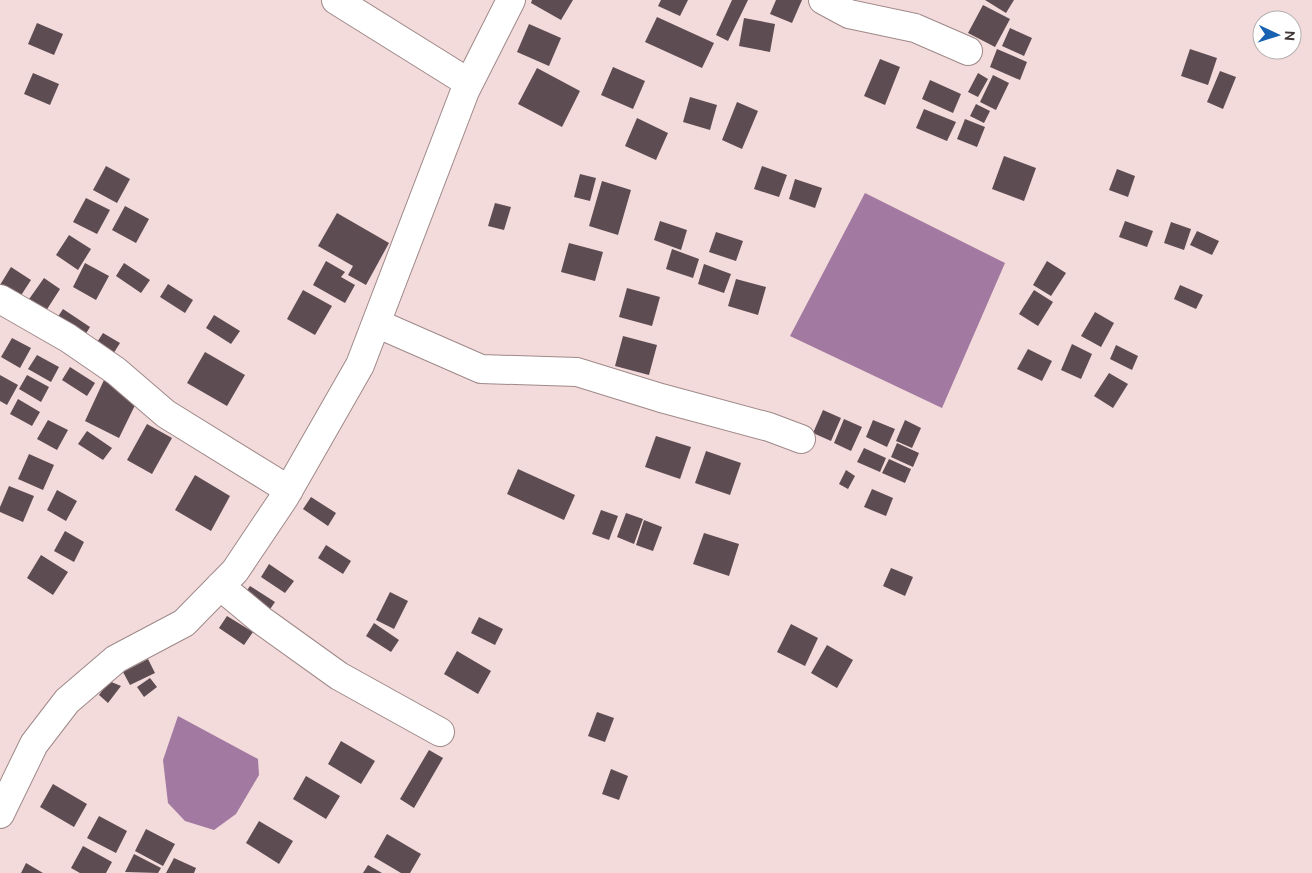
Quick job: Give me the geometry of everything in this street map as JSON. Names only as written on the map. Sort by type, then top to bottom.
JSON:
[{"type":"street","points":[[336,0],[469,83]]},
{"type":"street","points":[[0,814],[34,744],[67,701],[116,659],[184,623],[235,571],[289,490],[360,365],[469,83],[511,0]]},
{"type":"street","points":[[823,0],[849,14],[915,28],[968,51]]},
{"type":"street","points":[[0,298],[68,338],[116,371],[166,414],[289,490]]},
{"type":"street","points":[[376,322],[481,369],[577,372],[661,398],[769,427],[801,439]]},
{"type":"street","points":[[220,586],[261,620],[338,676],[440,732]]},
{"type":"shaded area","points":[[865,193],[1005,263],[942,408],[790,336]]},
{"type":"shaded area","points":[[178,716],[258,759],[259,775],[236,814],[214,830],[185,821],[168,803],[163,760]]},
{"type":"building","points":[[532,0],[573,0],[561,20],[531,3]]},
{"type":"building","points":[[661,0],[688,0],[680,16],[658,6]]},
{"type":"building","points":[[732,0],[748,0],[728,41],[716,35]]},
{"type":"building","points":[[776,0],[802,0],[792,23],[770,14]]},
{"type":"building","points":[[985,0],[1014,0],[1006,13]]},
{"type":"building","points":[[983,5],[1010,19],[995,47],[968,33]]},
{"type":"building","points":[[657,17],[714,43],[702,68],[645,42]]},
{"type":"building","points":[[744,18],[775,24],[770,52],[739,46]]},
{"type":"building","points":[[37,23],[63,34],[54,55],[28,44]]},
{"type":"building","points":[[529,24],[561,38],[549,66],[517,52]]},
{"type":"building","points":[[1010,28],[1032,38],[1024,56],[1002,46]]},
{"type":"building","points":[[997,49],[1027,62],[1020,80],[990,67]]},
{"type":"building","points":[[1190,49],[1217,58],[1208,85],[1181,76]]},
{"type":"building","points":[[880,59],[900,67],[885,105],[864,96]]},
{"type":"building","points":[[613,67],[645,81],[633,109],[601,95]]},
{"type":"building","points":[[537,68],[580,91],[562,127],[518,104]]},
{"type":"building","points":[[1220,71],[1236,77],[1223,109],[1207,102]]},
{"type":"building","points":[[33,73],[59,84],[50,105],[24,94]]},
{"type":"building","points":[[978,73],[988,79],[978,97],[968,92]]},
{"type":"building","points":[[993,75],[1009,83],[996,110],[980,102]]},
{"type":"building","points":[[930,80],[961,94],[953,113],[922,99]]},
{"type":"building","points":[[690,97],[717,105],[710,130],[683,122]]},
{"type":"building","points":[[737,102],[758,111],[742,149],[722,140]]},
{"type":"building","points":[[976,104],[990,111],[984,123],[970,116]]},
{"type":"building","points":[[924,109],[956,122],[947,141],[916,128]]},
{"type":"building","points":[[637,118],[668,133],[656,160],[625,146]]},
{"type":"building","points":[[965,119],[985,127],[977,147],[957,139]]},
{"type":"building","points":[[1004,156],[1036,168],[1024,201],[992,189]]},
{"type":"building","points":[[106,166],[130,179],[117,203],[93,190]]},
{"type":"building","points":[[762,166],[787,175],[779,197],[754,189]]},
{"type":"building","points":[[1117,169],[1135,176],[1128,197],[1109,190]]},
{"type":"building","points":[[580,174],[596,178],[590,201],[574,197]]},
{"type":"building","points":[[795,179],[822,188],[815,208],[789,199]]},
{"type":"building","points":[[602,181],[631,190],[618,235],[589,226]]},
{"type":"building","points":[[86,198],[110,210],[97,234],[73,222]]},
{"type":"building","points":[[495,203],[511,207],[504,230],[488,226]]},
{"type":"building","points":[[125,206],[149,219],[136,243],[112,230]]},
{"type":"building","points":[[337,213],[389,243],[366,285],[348,275],[353,266],[318,246]]},
{"type":"building","points":[[660,221],[687,230],[681,250],[654,240]]},
{"type":"building","points":[[1125,221],[1153,231],[1147,247],[1119,237]]},
{"type":"building","points":[[1171,222],[1191,229],[1184,250],[1164,243]]},
{"type":"building","points":[[1197,231],[1219,241],[1212,255],[1190,245]]},
{"type":"building","points":[[716,232],[743,241],[736,261],[709,252]]},
{"type":"building","points":[[69,235],[91,249],[78,270],[56,255]]},
{"type":"building","points":[[569,243],[603,252],[595,281],[561,272]]},
{"type":"building","points":[[672,249],[699,259],[693,278],[666,269]]},
{"type":"building","points":[[326,261],[345,272],[341,277],[355,285],[345,303],[313,285]]},
{"type":"building","points":[[1047,261],[1066,273],[1051,296],[1033,285]]},
{"type":"building","points":[[85,263],[109,276],[96,300],[73,287]]},
{"type":"building","points":[[124,263],[150,280],[141,293],[116,276]]},
{"type":"building","points":[[704,264],[731,274],[724,293],[698,284]]},
{"type":"building","points":[[11,267],[31,280],[9,314],[0,309],[0,285]]},
{"type":"building","points":[[44,278],[60,289],[44,314],[27,302]]},
{"type":"building","points":[[736,279],[766,287],[758,315],[728,306]]},
{"type":"building","points":[[168,284],[193,300],[185,313],[160,297]]},
{"type":"building","points":[[1180,285],[1203,295],[1196,309],[1174,299]]},
{"type":"building","points":[[627,288],[660,297],[652,326],[619,317]]},
{"type":"building","points":[[303,290],[332,306],[315,335],[287,319]]},
{"type":"building","points":[[1034,290],[1053,302],[1038,326],[1019,314]]},
{"type":"building","points":[[63,309],[90,327],[72,356],[44,338]]},
{"type":"building","points":[[1095,312],[1114,323],[1101,347],[1081,336]]},
{"type":"building","points":[[214,315],[240,331],[231,344],[206,328]]},
{"type":"building","points":[[103,333],[120,343],[100,375],[83,364]]},
{"type":"building","points":[[623,336],[657,345],[649,375],[615,366]]},
{"type":"building","points":[[12,338],[31,348],[20,368],[1,357]]},
{"type":"building","points":[[1072,344],[1092,354],[1081,379],[1061,370]]},
{"type":"building","points":[[1116,345],[1138,356],[1132,370],[1110,359]]},
{"type":"building","points":[[1028,349],[1052,361],[1042,381],[1017,369]]},
{"type":"building","points":[[205,352],[245,375],[227,406],[187,383]]},
{"type":"building","points":[[37,355],[59,367],[51,382],[28,369]]},
{"type":"building","points":[[70,367],[95,383],[87,396],[62,380]]},
{"type":"building","points":[[1109,373],[1128,384],[1113,408],[1094,396]]},
{"type":"building","points":[[0,375],[18,385],[7,405],[0,401]]},
{"type":"building","points":[[27,375],[49,387],[41,402],[19,389]]},
{"type":"building","points":[[104,380],[139,397],[119,438],[85,421]]},
{"type":"building","points":[[18,399],[40,412],[32,426],[10,414]]},
{"type":"building","points":[[823,410],[841,418],[831,441],[813,433]]},
{"type":"building","points":[[844,419],[862,427],[851,451],[834,443]]},
{"type":"building","points":[[48,420],[68,430],[57,450],[37,439]]},
{"type":"building","points":[[873,420],[895,429],[887,447],[866,437]]},
{"type":"building","points":[[905,420],[921,428],[912,448],[896,441]]},
{"type":"building","points":[[147,424],[172,438],[152,474],[127,460]]},
{"type":"building","points":[[87,431],[112,448],[103,460],[78,444]]},
{"type":"building","points":[[656,436],[691,447],[680,479],[645,467]]},
{"type":"building","points":[[897,443],[919,453],[913,467],[891,457]]},
{"type":"building","points":[[864,448],[886,458],[880,472],[857,462]]},
{"type":"building","points":[[706,451],[741,463],[730,495],[695,483]]},
{"type":"building","points":[[29,454],[54,465],[43,490],[18,479]]},
{"type":"building","points":[[889,459],[911,469],[905,483],[882,473]]},
{"type":"building","points":[[518,469],[575,495],[564,520],[507,494]]},
{"type":"building","points":[[846,470],[855,476],[848,489],[839,484]]},
{"type":"building","points":[[195,475],[230,496],[211,531],[175,510]]},
{"type":"building","points":[[9,486],[34,496],[23,522],[0,512],[0,507]]},
{"type":"building","points":[[872,489],[893,498],[886,516],[864,507]]},
{"type":"building","points":[[57,490],[77,501],[66,521],[47,510]]},
{"type":"building","points":[[311,497],[336,513],[328,526],[303,509]]},
{"type":"building","points":[[601,510],[618,516],[609,540],[592,534]]},
{"type":"building","points":[[626,513],[643,519],[634,544],[617,537]]},
{"type":"building","points":[[644,520],[662,527],[653,551],[636,545]]},
{"type":"building","points":[[65,531],[84,542],[74,562],[54,551]]},
{"type":"building","points":[[704,533],[739,544],[729,576],[693,564]]},
{"type":"building","points":[[326,545],[351,561],[343,574],[318,558]]},
{"type":"building","points":[[41,555],[68,572],[53,595],[27,578]]},
{"type":"building","points":[[269,564],[294,581],[285,593],[261,577]]},
{"type":"building","points":[[891,568],[913,577],[905,596],[883,586]]},
{"type":"building","points":[[250,586],[275,602],[266,615],[241,599]]},
{"type":"building","points":[[390,592],[408,601],[394,629],[376,620]]},
{"type":"building","points":[[227,616],[253,632],[244,645],[219,628]]},
{"type":"building","points":[[479,617],[503,629],[495,645],[471,633]]},
{"type":"building","points":[[374,623],[399,640],[391,652],[366,636]]},
{"type":"building","points":[[791,624],[818,638],[805,666],[777,652]]},
{"type":"building","points":[[827,645],[853,660],[837,688],[811,673]]},
{"type":"building","points":[[457,651],[491,671],[478,694],[444,674]]},
{"type":"building","points":[[148,659],[155,673],[130,685],[123,672]]},
{"type":"building","points":[[150,678],[157,687],[144,697],[137,687]]},
{"type":"building","points":[[109,681],[121,686],[108,703],[99,695]]},
{"type":"building","points":[[597,712],[614,718],[605,742],[588,736]]},
{"type":"building","points":[[341,741],[375,761],[361,784],[328,764]]},
{"type":"building","points":[[429,750],[443,758],[414,808],[400,799]]},
{"type":"building","points":[[611,769],[628,776],[619,800],[602,794]]},
{"type":"building","points":[[306,776],[340,796],[326,819],[293,799]]},
{"type":"building","points":[[53,784],[87,804],[74,827],[40,807]]},
{"type":"building","points":[[99,816],[127,831],[116,853],[87,838]]},
{"type":"building","points":[[259,821],[293,841],[279,864],[246,843]]},
{"type":"building","points":[[146,829],[175,844],[163,866],[135,851]]},
{"type":"building","points":[[387,834],[421,854],[410,873],[401,873],[374,857]]},
{"type":"building","points":[[83,846],[112,862],[106,873],[80,873],[71,868]]},
{"type":"building","points":[[134,854],[161,868],[158,873],[125,872]]},
{"type":"building","points":[[174,858],[196,868],[194,873],[166,873]]},
{"type":"building","points":[[26,863],[43,873],[21,873]]},
{"type":"building","points":[[368,865],[382,873],[363,873]]}]
